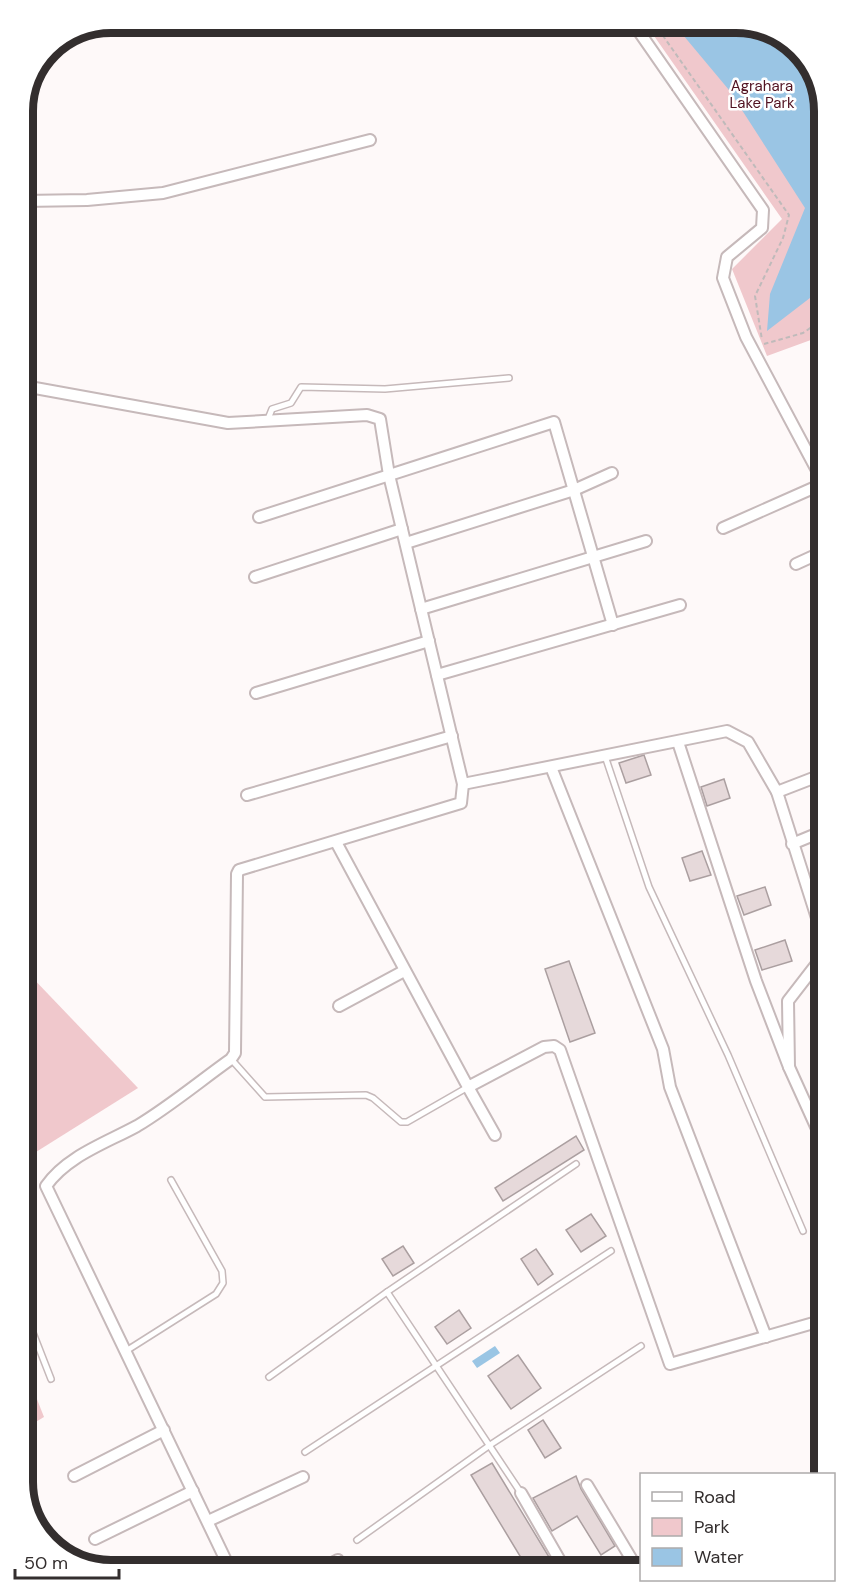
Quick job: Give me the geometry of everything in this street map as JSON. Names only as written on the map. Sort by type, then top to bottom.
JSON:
[{"type":"street","points":[[640,33],[763,210],[762,228],[727,257],[723,278],[746,337],[814,465]]},
{"type":"street","points":[[33,201],[87,200],[163,193],[370,140]]},
{"type":"street","points":[[33,388],[228,423],[374,416],[380,419],[389,475],[463,784],[460,803],[336,842],[244,867],[237,874],[236,1045],[231,1059],[135,1127],[92,1147],[51,1179],[46,1186],[226,1560]]},
{"type":"street","points":[[259,517],[554,422],[613,625]]},
{"type":"street","points":[[406,543],[574,490],[612,473]]},
{"type":"street","points":[[723,528],[814,488]]},
{"type":"street","points":[[255,577],[402,529]]},
{"type":"street","points":[[421,609],[646,541]]},
{"type":"street","points":[[796,564],[814,556]]},
{"type":"street","points":[[437,675],[680,605]]},
{"type":"street","points":[[256,693],[429,641]]},
{"type":"street","points":[[463,784],[727,731],[748,742],[777,792],[792,844],[814,904]]},
{"type":"street","points":[[247,795],[452,736]]},
{"type":"street","points":[[678,742],[756,981],[789,1066],[814,1122]]},
{"type":"street","points":[[551,767],[663,1049],[670,1087],[766,1337]]},
{"type":"street","points":[[777,792],[814,778]]},
{"type":"street","points":[[792,844],[814,835]]},
{"type":"street","points":[[336,842],[495,1135]]},
{"type":"street","points":[[789,1066],[788,1001],[814,967]]},
{"type":"street","points":[[339,1006],[404,971]]},
{"type":"street","points":[[468,1088],[544,1047],[554,1046],[560,1050],[670,1364],[814,1323]]},
{"type":"street","points":[[74,1476],[164,1430]]},
{"type":"street","points":[[208,1521],[303,1477]]},
{"type":"street","points":[[587,1485],[632,1560]]},
{"type":"street","points":[[95,1539],[193,1491]]},
{"type":"street","points":[[521,1493],[560,1560]]},
{"type":"lane","points":[[267,422],[272,409],[291,403],[301,387],[385,389],[509,378]]},
{"type":"lane","points":[[604,754],[649,887],[728,1055],[803,1231]]},
{"type":"lane","points":[[231,1059],[265,1097],[366,1095],[373,1098],[401,1122],[407,1122],[468,1088]]},
{"type":"lane","points":[[269,1377],[387,1292],[576,1164]]},
{"type":"lane","points":[[126,1351],[216,1294],[223,1283],[222,1270],[171,1180]]},
{"type":"lane","points":[[305,1452],[611,1251]]},
{"type":"lane","points":[[387,1292],[521,1493]]},
{"type":"lane","points":[[33,1333],[51,1379]]},
{"type":"lane","points":[[357,1540],[490,1445],[641,1346]]},
{"type":"path","points":[[661,33],[789,215],[783,238],[755,296],[763,344],[803,333],[814,325]]},
{"type":"green space","name":"Agrahara Lake Park","points":[[652,33],[741,33],[766,39],[791,56],[808,81],[814,111],[814,339],[767,356],[732,269],[782,219]]},
{"type":"green space","points":[[33,978],[138,1088],[33,1154]]},
{"type":"green space","points":[[33,1389],[44,1417],[33,1424]]},
{"type":"water","points":[[681,33],[741,33],[775,43],[791,56],[804,72],[812,96],[814,111],[814,295],[767,331],[770,294],[805,208],[729,90]]},
{"type":"water","points":[[495,1346],[500,1353],[477,1368],[472,1361]]},
{"type":"building","points":[[644,755],[651,775],[626,783],[619,763]]},
{"type":"building","points":[[724,779],[730,798],[707,806],[701,787]]},
{"type":"building","points":[[702,851],[711,875],[690,881],[682,858]]},
{"type":"building","points":[[765,887],[771,905],[744,915],[737,896]]},
{"type":"building","points":[[785,940],[792,961],[762,970],[755,950]]},
{"type":"building","points":[[569,961],[595,1033],[570,1042],[545,969]]},
{"type":"building","points":[[576,1136],[584,1150],[503,1201],[495,1188]]},
{"type":"building","points":[[591,1214],[606,1236],[581,1252],[566,1230]]},
{"type":"building","points":[[403,1246],[414,1263],[393,1276],[382,1259]]},
{"type":"building","points":[[536,1249],[553,1274],[538,1285],[521,1259]]},
{"type":"building","points":[[459,1310],[471,1328],[447,1344],[435,1327]]},
{"type":"building","points":[[518,1355],[541,1388],[511,1409],[488,1376]]},
{"type":"building","points":[[543,1420],[561,1448],[545,1458],[528,1430]]},
{"type":"building","points":[[492,1463],[549,1557],[544,1560],[522,1560],[471,1475]]},
{"type":"building","points":[[576,1476],[581,1489],[615,1546],[601,1555],[577,1516],[552,1531],[533,1498]]}]
